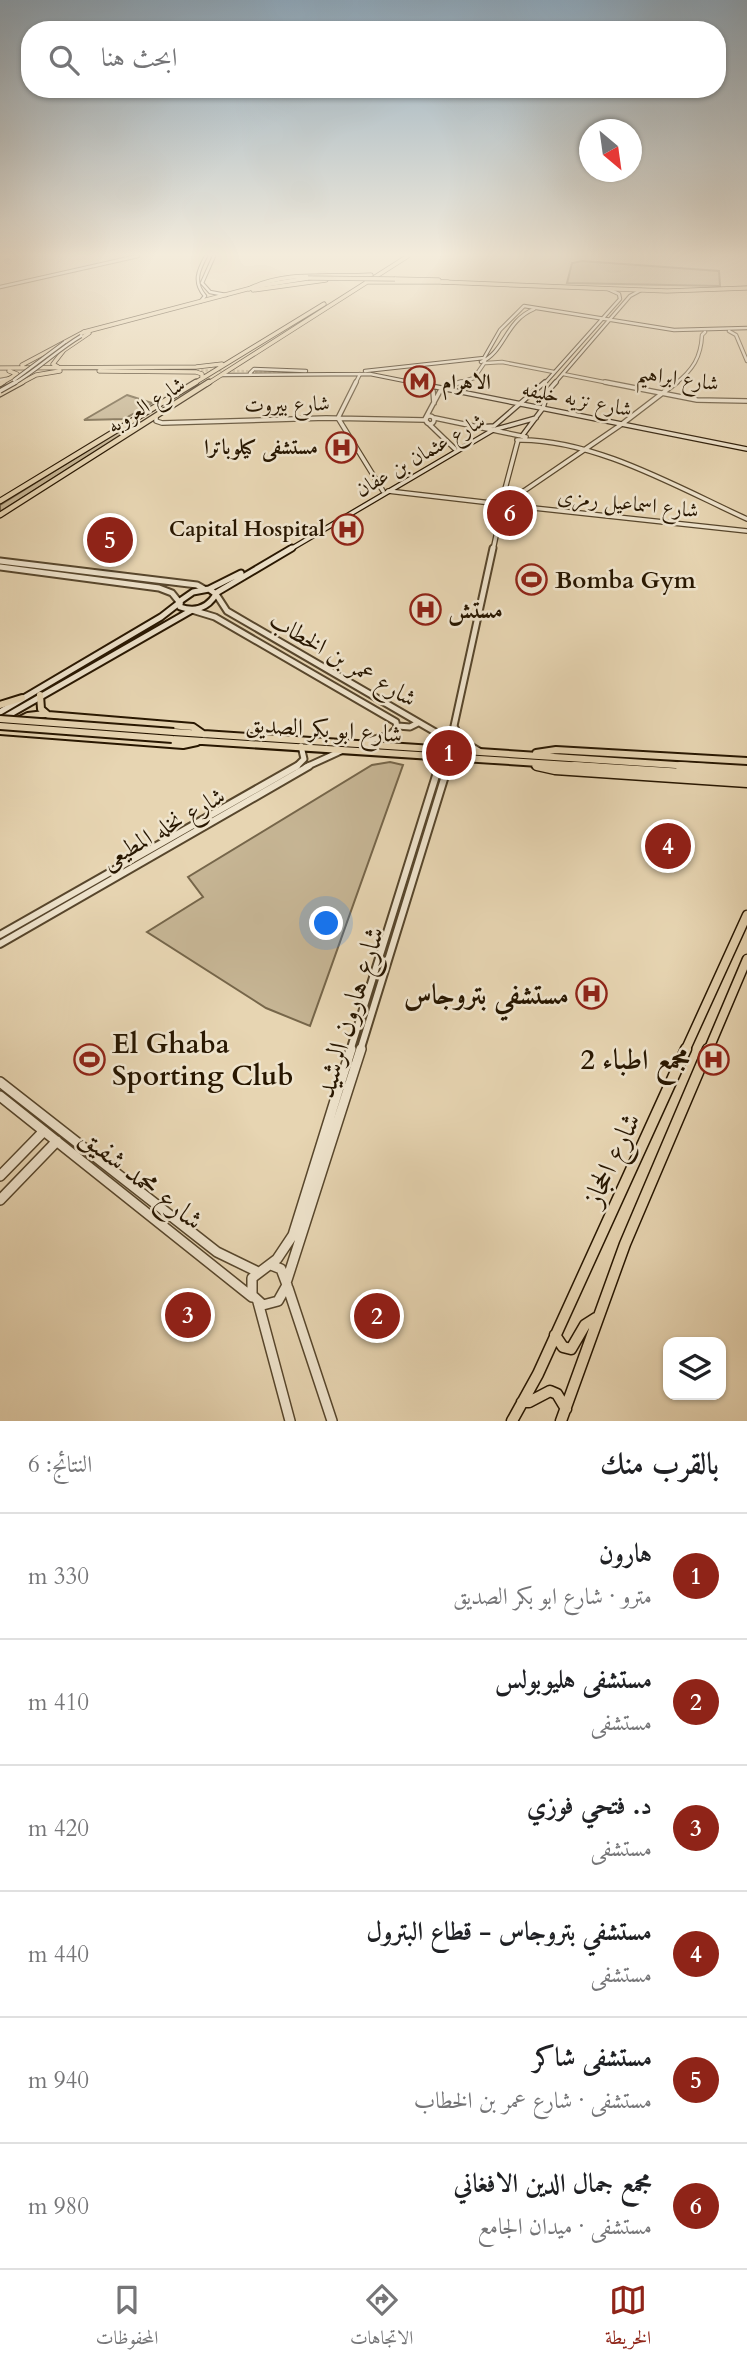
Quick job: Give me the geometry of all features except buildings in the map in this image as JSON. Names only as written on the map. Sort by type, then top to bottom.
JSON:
[{"type":"main road","points":[[10,368],[43,356],[63,340],[113,322]]},
{"type":"main road","points":[[53,343],[46,350],[41,362],[53,360],[86,332],[123,322]]},
{"type":"main road","name":"شارع العروبه","points":[[0,502],[294,322]]},
{"type":"main road","name":"شارع العروبه","points":[[0,515],[303,322]]},
{"type":"main road","points":[[40,349],[46,350]]},
{"type":"main road","points":[[53,360],[54,365],[60,367]]},
{"type":"main road","points":[[156,367],[166,361]]},
{"type":"main road","points":[[0,369],[196,367],[227,363]]},
{"type":"main road","points":[[46,367],[42,371],[188,372],[201,373],[202,377]]},
{"type":"main road","points":[[188,372],[204,369],[196,367]]},
{"type":"main road","points":[[0,387],[17,373],[25,371],[19,368]]},
{"type":"main road","points":[[29,368],[35,374]]},
{"type":"main road","points":[[0,369],[17,373]]},
{"type":"main road","points":[[0,387],[35,374],[50,372]]},
{"type":"main road","points":[[16,732],[16,724],[23,718],[45,714],[40,704],[40,695]]},
{"type":"main road","points":[[0,705],[23,698]]},
{"type":"main road","name":"شارع ابو بكر الصديق","points":[[45,714],[195,727],[201,737]]},
{"type":"main road","name":"شارع ابو بكر الصديق","points":[[0,720],[301,746],[451,757],[531,758],[747,777]]},
{"type":"main road","name":"شارع ابو بكر الصديق","points":[[0,728],[173,735]]},
{"type":"main road","name":"شارع ابو بكر الصديق","points":[[0,728],[16,732],[183,745],[201,737],[457,749],[531,758],[555,770],[747,783]]},
{"type":"main road","name":"شارع ابو بكر الصديق","points":[[531,758],[552,750],[747,761]]},
{"type":"main road","name":"شارع ابو بكر الصديق","points":[[558,760],[747,770]]},
{"type":"main road","name":"شارع الحجاز","points":[[512,1421],[555,1335],[746,920]]},
{"type":"main road","name":"شارع الحجاز","points":[[561,1421],[596,1318],[625,1244],[747,959]]},
{"type":"main road","points":[[555,1335],[563,1347],[571,1349],[585,1325],[596,1318]]},
{"type":"main road","points":[[522,1402],[529,1402],[550,1391],[557,1394],[566,1409]]},
{"type":"street","points":[[304,371],[391,369],[480,359],[488,354],[500,330],[508,322]]},
{"type":"street","points":[[442,388],[474,377],[484,362],[493,357],[512,322]]},
{"type":"street","name":"شارع عثمان بن عفان","points":[[192,610],[208,604],[216,594],[483,433],[481,428],[494,426],[538,390],[599,322]]},
{"type":"street","points":[[480,751],[462,741],[454,726],[519,438],[543,408],[545,394],[607,322]]},
{"type":"street","points":[[616,322],[669,331],[747,329]]},
{"type":"street","points":[[618,322],[679,330],[747,329]]},
{"type":"street","points":[[729,331],[736,335],[747,361]]},
{"type":"street","points":[[0,387],[34,368],[58,347],[86,332]]},
{"type":"street","points":[[503,505],[664,393],[693,366],[701,352],[702,335],[705,332]]},
{"type":"street","points":[[35,374],[78,336]]},
{"type":"street","points":[[493,357],[502,362]]},
{"type":"street","points":[[222,375],[361,373],[484,362],[502,362],[554,372]]},
{"type":"street","points":[[250,373],[254,369],[361,373]]},
{"type":"street","points":[[388,371],[387,375],[396,379]]},
{"type":"street","name":"شارع ابراهيم","points":[[554,372],[701,400],[747,401]]},
{"type":"street","points":[[361,373],[338,418],[386,491]]},
{"type":"street","name":"شارع نزيه خليفه","points":[[361,373],[747,449]]},
{"type":"street","points":[[425,384],[433,391],[434,403]]},
{"type":"street","points":[[455,449],[430,427],[426,420],[441,390],[456,391]]},
{"type":"street","points":[[431,412],[435,419],[583,449],[747,519]]},
{"type":"street","name":"شارع بيروت","points":[[156,417],[156,421],[162,423],[338,418],[435,419]]},
{"type":"street","name":"شارع عثمان بن عفان","points":[[207,589],[492,431],[536,418]]},
{"type":"street","points":[[506,487],[522,491]]},
{"type":"street","name":"شارع اسماعيل رمزى","points":[[386,491],[747,531]]},
{"type":"street","points":[[0,561],[197,585],[216,594]]},
{"type":"street","points":[[0,568],[159,588],[171,592],[180,603]]},
{"type":"street","points":[[0,712],[158,619],[188,594],[207,589]]},
{"type":"street","name":"شارع عمر بن الخطاب","points":[[216,594],[227,611],[449,740],[457,749]]},
{"type":"street","name":"شارع عمر بن الخطاب","points":[[180,603],[183,609],[215,617],[394,719],[398,726],[393,733],[362,743]]},
{"type":"street","points":[[0,720],[192,610]]},
{"type":"street","points":[[215,617],[227,611]]},
{"type":"street","points":[[158,619],[171,614],[175,615],[174,618]]},
{"type":"street","points":[[398,726],[410,727],[418,723]]},
{"type":"street","name":"شارع نخله المطيعى","points":[[0,935],[295,768],[304,757],[301,746]]},
{"type":"street","name":"شارع نخله المطيعى","points":[[0,944],[322,758],[346,749]]},
{"type":"street","name":"شارع هارون الرشيد","points":[[287,1283],[442,756]]},
{"type":"street","name":"شارع هارون الرشيد","points":[[271,1265],[293,1235],[399,907],[451,757]]},
{"type":"street","name":"شارع محمد شفيق","points":[[0,1082],[217,1252],[257,1271]]},
{"type":"street","name":"شارع محمد شفيق","points":[[0,1096],[256,1300]]},
{"type":"street","points":[[0,1176],[44,1131]]},
{"type":"street","points":[[0,1200],[57,1141]]},
{"type":"street","points":[[290,1421],[250,1284],[257,1271],[271,1265],[281,1269],[287,1283],[331,1421]]},
{"type":"street","points":[[256,1300],[265,1305],[278,1301],[287,1283]]},
{"type":"shaded area","points":[[127,395],[152,403],[124,419],[84,420]]},
{"type":"shaded area","points":[[133,422],[143,422],[0,512],[0,505]]},
{"type":"shaded area","points":[[390,762],[403,765],[310,1026],[266,1008],[147,932],[203,897],[188,877],[372,765]]},
{"type":"tunnel","points":[[165,370],[303,372]]},
{"type":"place","name":"الاهرام","points":[[419,382]]},
{"type":"place","name":"مستشفى كيلوباترا","points":[[341,447]]},
{"type":"place","name":"مجمع جمال الدين الافغاني","points":[[510,513]]},
{"type":"place","name":"Capital Hospital","points":[[348,529]]},
{"type":"place","name":"مستشفى شاكر","points":[[110,540]]},
{"type":"place","name":"Bomba Gym","points":[[532,580]]},
{"type":"place","name":"مستش","points":[[425,610]]},
{"type":"place","name":"هارون","points":[[449,753]]},
{"type":"place","name":"مستشفي بتروجاس - قطاع البترول","points":[[668,846]]},
{"type":"place","name":"مستشفي بتروجاس","points":[[592,994]]},
{"type":"place","name":"El Ghaba Sporting Club","points":[[89,1059]]},
{"type":"place","name":"مجمع اطباء 2","points":[[713,1059]]},
{"type":"place","name":"د. فتحي فوزي","points":[[188,1315]]},
{"type":"place","name":"مستشفى هليوبولس","points":[[377,1316]]}]
